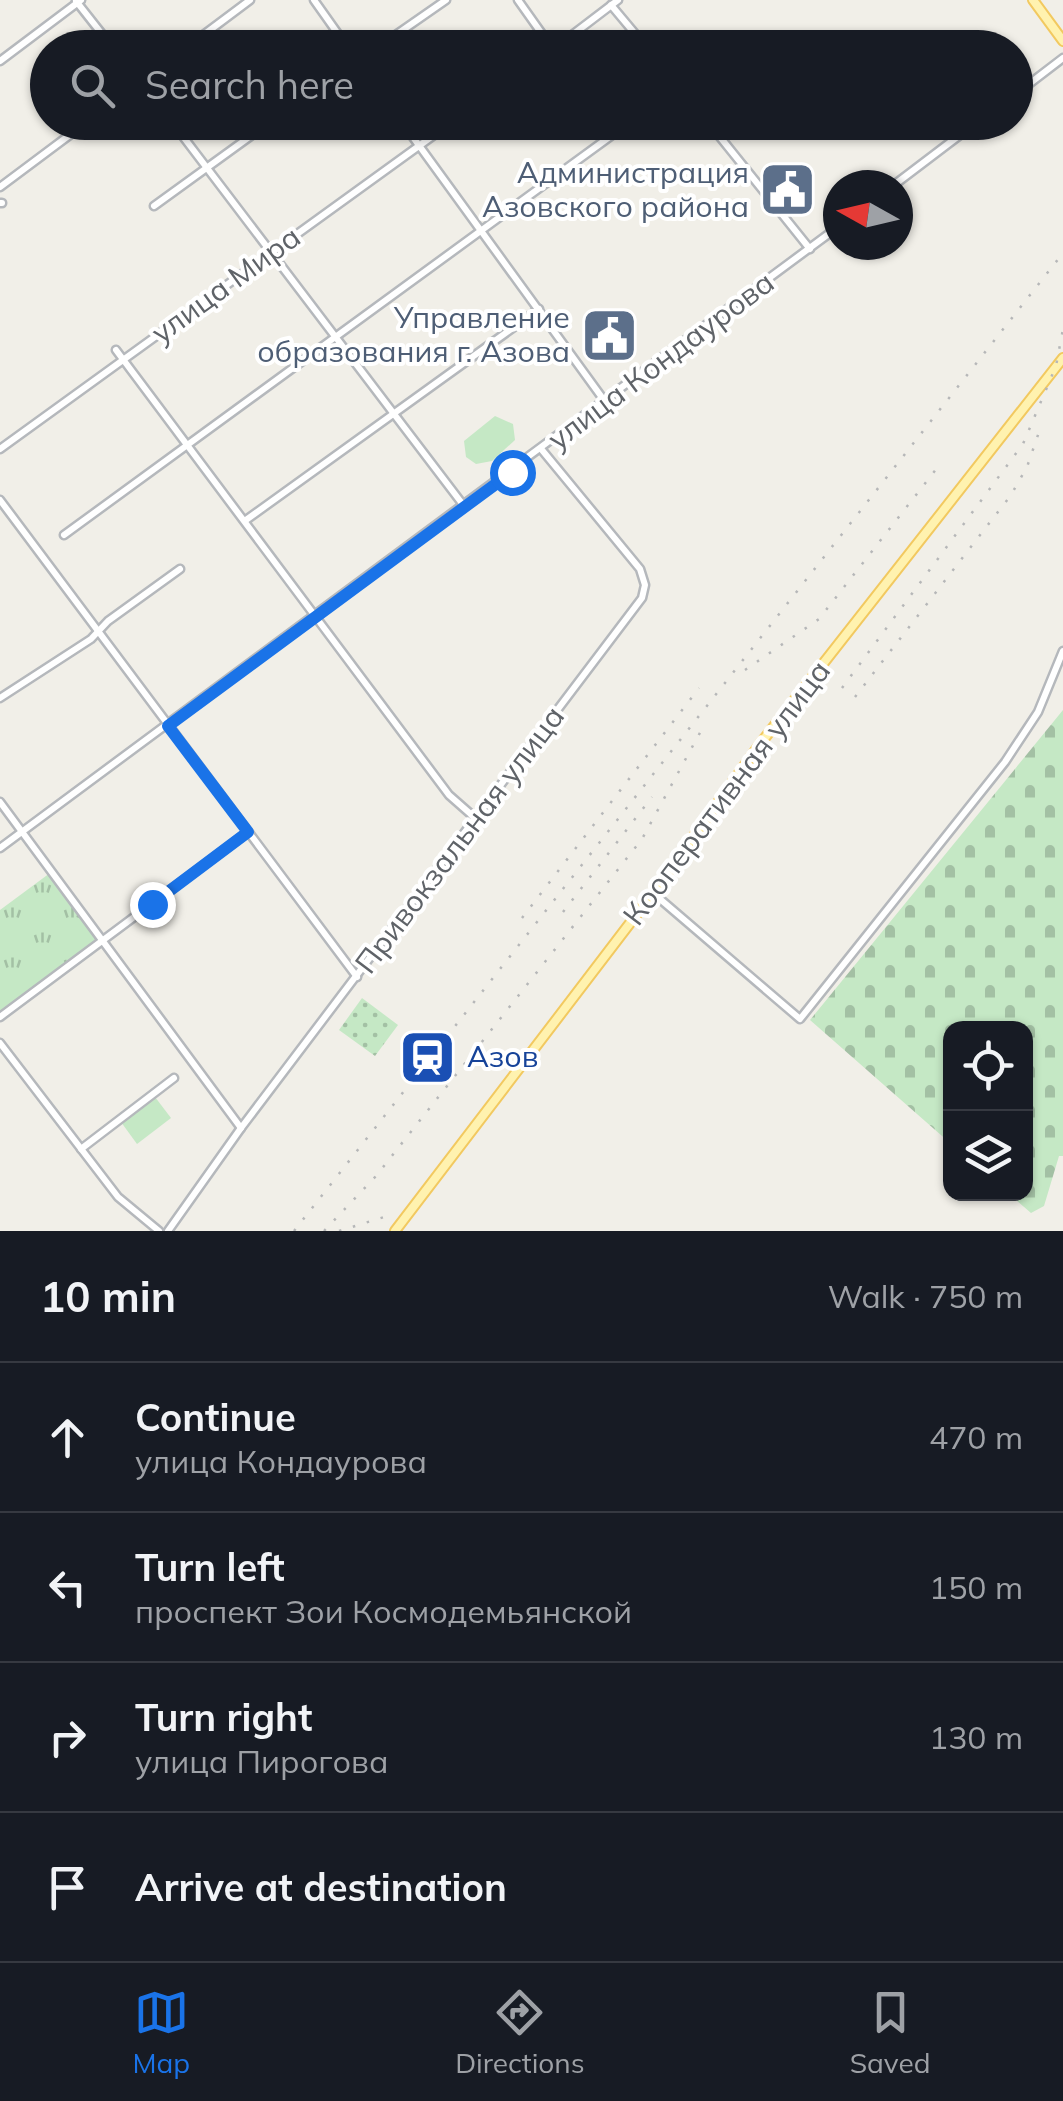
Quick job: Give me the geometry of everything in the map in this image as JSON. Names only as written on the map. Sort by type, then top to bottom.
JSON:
[{"type":"main road","points":[[1033,0],[1063,41]]},
{"type":"main road","name":"Кооперативная улица","points":[[395,1231],[653,893],[760,744],[1063,358]]},
{"type":"street","points":[[210,30],[250,0]]},
{"type":"street","points":[[314,0],[335,30]]},
{"type":"street","points":[[404,30],[446,0]]},
{"type":"street","points":[[518,0],[540,30]]},
{"type":"street","points":[[40,30],[78,1],[100,30]]},
{"type":"street","points":[[577,30],[614,2],[633,30]]},
{"type":"street","points":[[0,61],[30,38]]},
{"type":"street","points":[[1033,82],[1062,61]]},
{"type":"street","points":[[0,187],[63,140]]},
{"type":"street","points":[[186,140],[464,506]]},
{"type":"street","points":[[154,206],[245,140]]},
{"type":"street","points":[[415,140],[606,402]]},
{"type":"street","name":"улица Мира","points":[[0,449],[427,140]]},
{"type":"street","points":[[64,535],[605,140]]},
{"type":"street","points":[[722,140],[810,249]]},
{"type":"street","points":[[913,171],[954,140]]},
{"type":"street","name":"улица Кондаурова","points":[[0,848],[823,239]]},
{"type":"street","points":[[246,520],[539,308]]},
{"type":"street","points":[[116,350],[317,614],[448,795],[474,818]]},
{"type":"street","name":"Привокзальная улица","points":[[168,1231],[644,592],[640,569],[542,450]]},
{"type":"street","points":[[0,500],[357,977]]},
{"type":"street","points":[[0,698],[99,632],[180,569]]},
{"type":"street","points":[[653,893],[800,1019],[1005,762],[1038,712],[1063,651]]},
{"type":"street","points":[[0,802],[241,1128]]},
{"type":"street","points":[[0,1017],[248,832]]},
{"type":"street","points":[[0,1042],[118,1197],[159,1231]]},
{"type":"street","points":[[80,1148],[174,1078]]},
{"type":"green space","points":[[495,416],[513,424],[515,440],[492,461],[476,464],[466,457],[464,441]]},
{"type":"green space","points":[[1063,710],[1063,1156],[1059,1156],[1044,1206],[1031,1213],[1017,1201],[1033,1201],[1033,1021],[943,1021],[943,1137],[810,1020]]},
{"type":"green space","points":[[50,873],[100,942],[0,1016],[0,910]]},
{"type":"green space","points":[[362,998],[398,1025],[375,1056],[339,1030]]},
{"type":"green space","points":[[155,1097],[171,1118],[137,1144],[121,1122]]},
{"type":"railway","points":[[294,1231],[1063,253]]},
{"type":"railway","points":[[842,688],[1023,444],[1056,366],[1063,329]]},
{"type":"railway","points":[[855,697],[1011,495],[1027,467],[1039,432]]},
{"type":"railway","points":[[745,670],[819,619],[941,463]]},
{"type":"railway","points":[[522,918],[699,688]]},
{"type":"railway","points":[[324,1231],[376,1176],[642,839],[702,729]]},
{"type":"railway","points":[[563,912],[652,797]]},
{"type":"railway","points":[[339,1231],[384,1217]]},
{"type":"place","name":"Администрация Азовского района","points":[[788,190]]},
{"type":"place","name":"Управление образования г. Азова","points":[[609,335]]},
{"type":"place","name":"Азов","points":[[428,1057]]},
{"type":"route","points":[[152,904],[248,832],[168,726],[512,472]]}]
